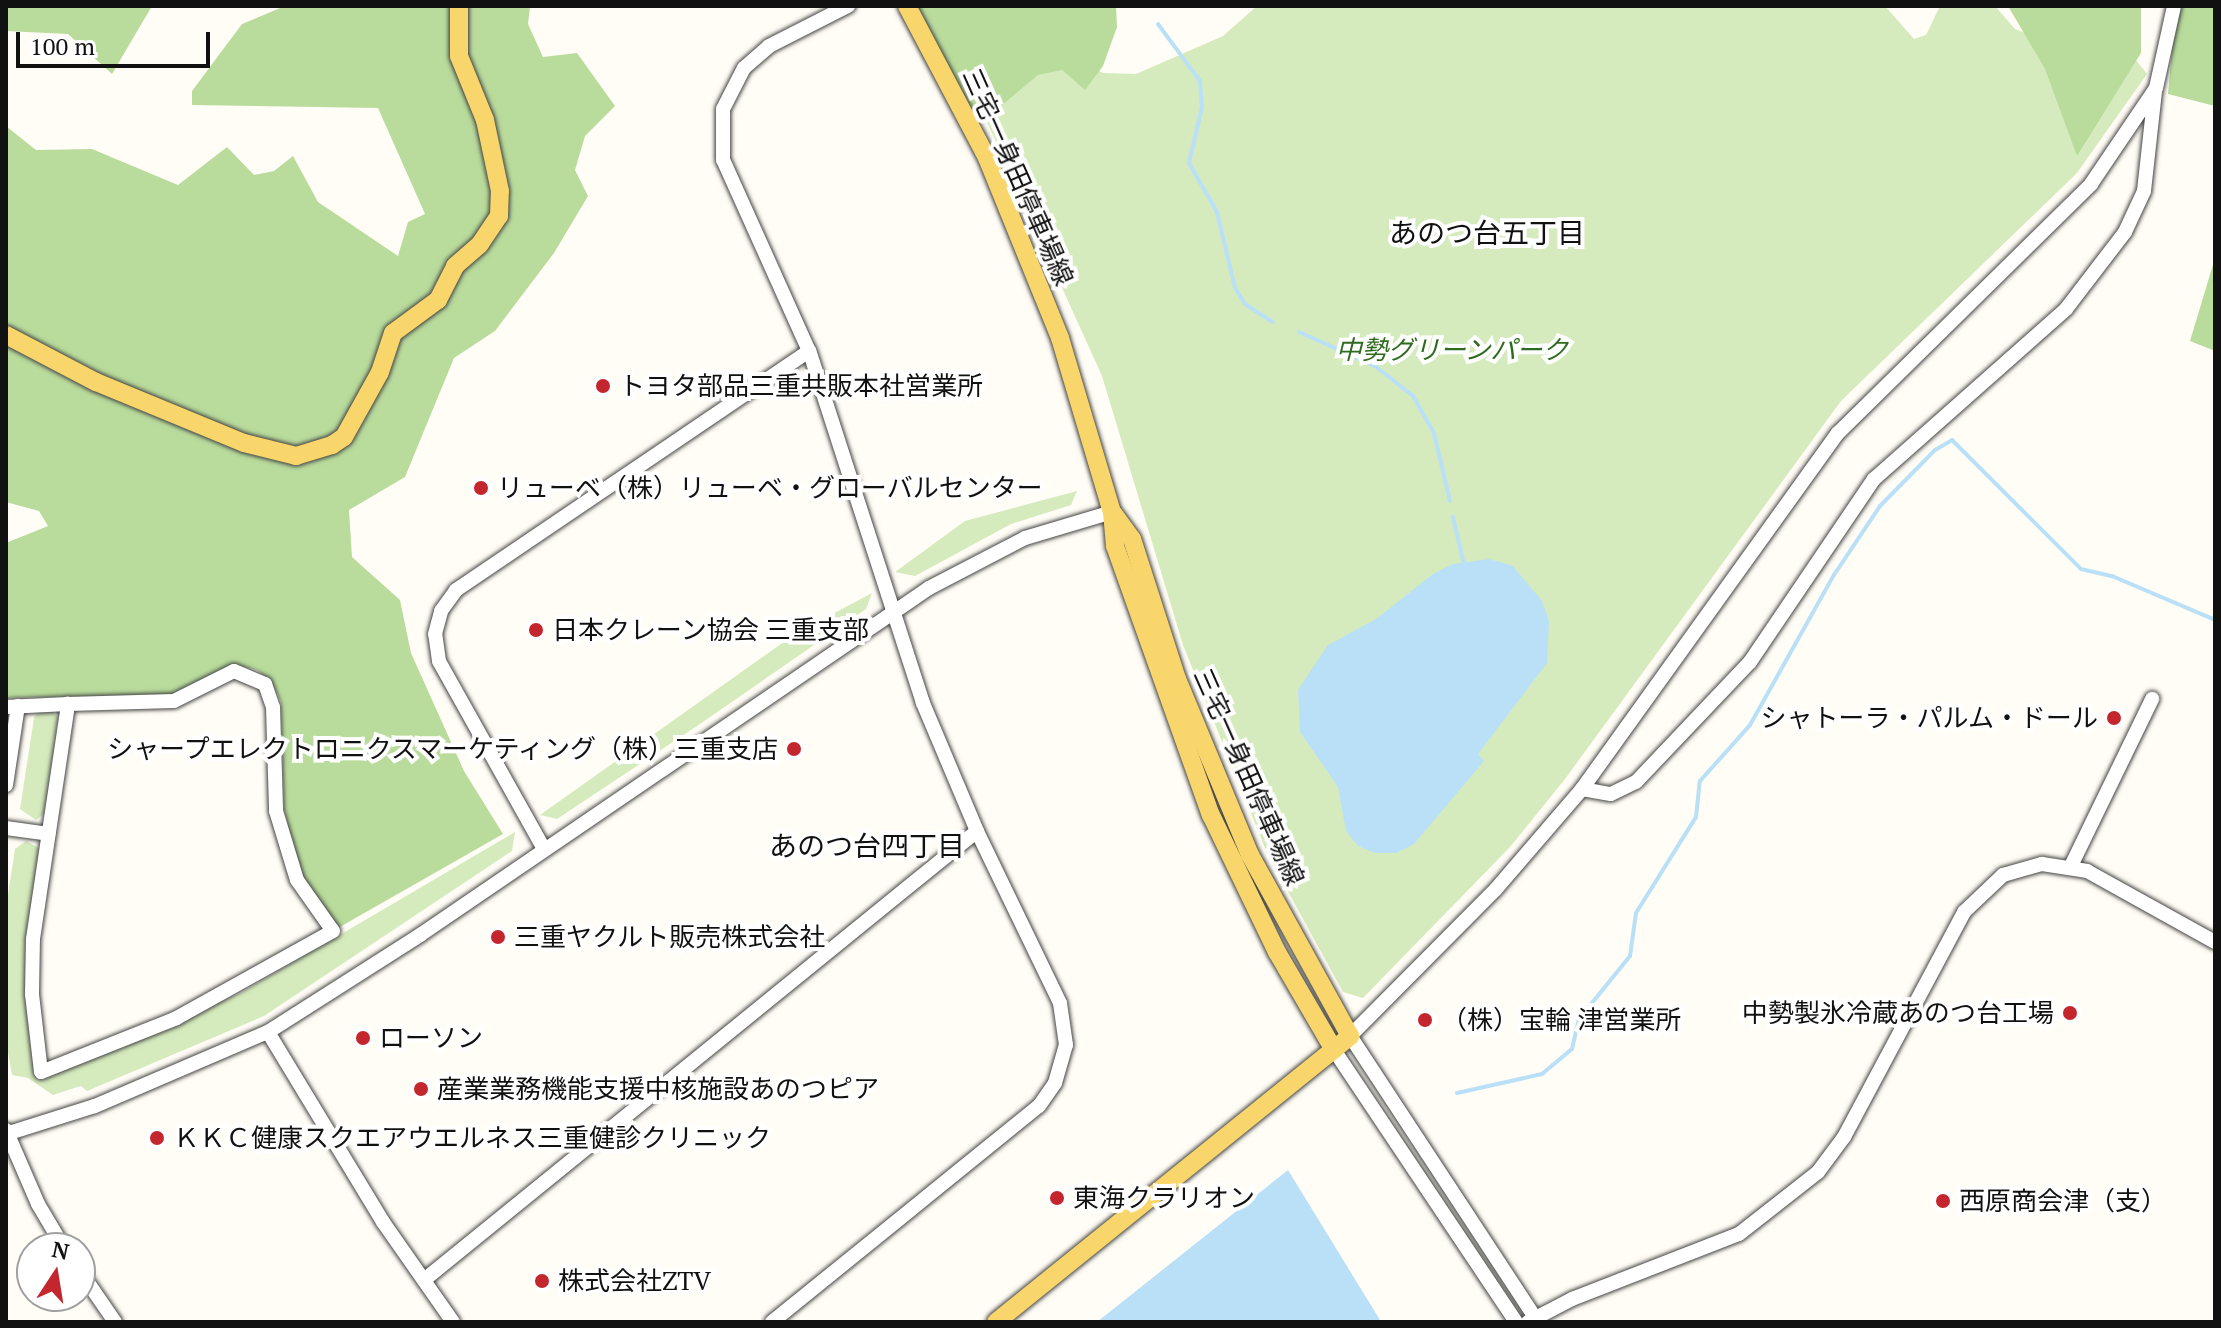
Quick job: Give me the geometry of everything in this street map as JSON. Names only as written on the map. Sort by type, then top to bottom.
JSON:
[{"type":"main road","points":[[6,335],[96,382],[244,443],[296,456],[344,437],[380,372],[393,333],[438,300],[455,266],[480,244],[499,216],[500,191],[485,120],[459,56],[459,6]]},
{"type":"main road","name":"三宅一身田停車場線","points":[[907,6],[955,93],[1018,228],[1076,383],[1112,512],[1115,546],[1133,601],[1211,815],[1277,952],[1334,1050]]},
{"type":"main road","name":"三宅一身田停車場線","points":[[1112,512],[1132,539],[1177,679],[1250,855],[1350,1036]]},
{"type":"main road","points":[[996,1322],[1350,1036]]},
{"type":"street","points":[[772,1322],[1030,1114],[1048,1095],[1061,1070],[1064,1014],[977,831],[923,703],[809,351],[727,170],[720,121],[731,88],[751,61],[848,6]]},
{"type":"street","points":[[1582,789],[1611,794],[1636,782],[1750,662],[1874,479],[2066,309],[2125,232],[2144,191],[2156,88],[2174,6]]},
{"type":"street","points":[[2156,88],[2091,184],[1824,449],[1582,789],[1496,889],[1350,1036],[1534,1321],[1739,1234],[1787,1200],[1828,1162],[1972,899],[2014,871],[2042,864],[2071,866],[2215,942]]},
{"type":"street","points":[[544,849],[439,661],[435,634],[441,611],[456,590],[809,351]]},
{"type":"street","points":[[55,1232],[38,1204],[6,1132],[95,1106],[268,1032],[894,612],[992,552],[1054,527],[1112,512]]},
{"type":"street","points":[[6,785],[12,707],[68,704],[174,701],[234,671],[265,684],[273,707],[276,811],[297,880],[333,931],[177,1018],[41,1072],[34,1035],[33,939],[68,704]]},
{"type":"street","points":[[2071,866],[2152,699]]},
{"type":"street","points":[[6,828],[49,834]]},
{"type":"street","points":[[424,1280],[977,831]]},
{"type":"street","points":[[268,1032],[320,1124],[453,1322]]},
{"type":"street","points":[[1334,1050],[1516,1322]]},
{"type":"street","points":[[96,1294],[115,1322]]},
{"type":"green space","points":[[6,6],[152,6],[112,74],[68,34],[6,31]]},
{"type":"green space","points":[[285,6],[530,6],[528,24],[543,57],[577,53],[615,106],[585,136],[575,170],[588,196],[554,253],[495,331],[454,358],[405,477],[349,510],[352,557],[400,600],[411,653],[464,771],[503,834],[338,928],[302,879],[284,809],[281,702],[272,682],[257,670],[232,664],[171,694],[6,698],[6,543],[48,526],[39,511],[6,502],[6,126],[36,150],[92,149],[178,185],[227,147],[254,175],[274,171],[293,156],[318,202],[398,256],[408,222],[425,214],[378,108],[192,105],[192,91],[242,24]]},
{"type":"green space","points":[[915,6],[1116,6],[1117,27],[1103,66],[1085,90],[1062,70],[1038,75],[978,125]]},
{"type":"green space","name":"中勢グリーンパーク","points":[[1257,6],[1885,6],[1914,39],[1926,35],[1940,6],[1995,6],[2015,29],[2078,52],[2136,60],[2147,74],[2077,173],[1841,401],[1565,779],[1510,847],[1363,998],[1343,992],[1267,853],[1183,645],[1102,376],[977,100],[1058,51],[1103,73],[1136,74],[1223,36]]},
{"type":"green space","points":[[2008,6],[2141,8],[2141,53],[2077,156],[2045,69]]},
{"type":"green space","points":[[2176,6],[2215,6],[2215,106],[2168,94]]},
{"type":"green space","points":[[2215,258],[2215,351],[2190,341]]},
{"type":"green space","points":[[1077,491],[1071,505],[1011,524],[915,576],[895,572],[965,521]]},
{"type":"green space","points":[[872,593],[866,609],[700,724],[557,819],[540,815],[795,634]]},
{"type":"green space","points":[[51,710],[58,718],[45,813],[36,820],[20,809],[34,718],[39,711]]},
{"type":"green space","points":[[515,832],[512,851],[264,1016],[87,1091],[81,1086],[53,1095],[28,1078],[12,1075],[6,1041],[6,908],[15,849],[26,841],[39,848],[25,988],[37,1080],[241,993]]},
{"type":"water","points":[[1489,559],[1513,566],[1542,601],[1549,621],[1547,663],[1478,754],[1484,761],[1414,844],[1396,853],[1375,853],[1358,846],[1346,831],[1338,787],[1300,732],[1298,690],[1328,645],[1376,619],[1433,574],[1453,564]]},
{"type":"water","points":[[1288,1170],[1380,1320],[1097,1322]]},
{"type":"waterway","points":[[1158,24],[1200,81],[1202,107],[1189,163],[1217,212],[1235,288],[1245,304],[1273,322]]},
{"type":"waterway","points":[[1299,332],[1375,366],[1413,396],[1434,433],[1450,501]]},
{"type":"waterway","points":[[1457,1093],[1542,1074],[1572,1049],[1579,1019],[1630,956],[1636,913],[1696,817],[1700,781],[1750,725],[1834,575],[1880,506],[1935,450],[1952,440],[2081,569],[2112,576],[2215,620]]},
{"type":"waterway","points":[[1453,517],[1464,565]]},
{"type":"place","name":"トヨタ部品三重共販本社営業所","points":[[603,386]]},
{"type":"place","name":"リューベ（株）リューベ・グローバルセンター","points":[[481,488]]},
{"type":"place","name":"日本クレーン協会 三重支部","points":[[536,630]]},
{"type":"place","name":"シャトーラ・パルム・ドール","points":[[2114,718]]},
{"type":"place","name":"シャープエレクトロニクスマーケティング（株）三重支店","points":[[794,749]]},
{"type":"place","name":"三重ヤクルト販売株式会社","points":[[498,937]]},
{"type":"place","name":"中勢製氷冷蔵あのつ台工場","points":[[2070,1013]]},
{"type":"place","name":"（株）宝輪 津営業所","points":[[1425,1020]]},
{"type":"place","name":"ローソン","points":[[363,1038]]},
{"type":"place","name":"産業業務機能支援中核施設あのつピア","points":[[421,1089]]},
{"type":"place","name":"ＫＫＣ健康スクエアウエルネス三重健診クリニック","points":[[157,1138]]},
{"type":"place","name":"東海クラリオン","points":[[1057,1198]]},
{"type":"place","name":"西原商会津（支）","points":[[1943,1201]]},
{"type":"place","name":"株式会社ZTV","points":[[542,1281]]},
{"type":"district","name":"あのつ台五丁目","points":[[1487,233]]},
{"type":"district","name":"あのつ台四丁目","points":[[867,846]]}]
